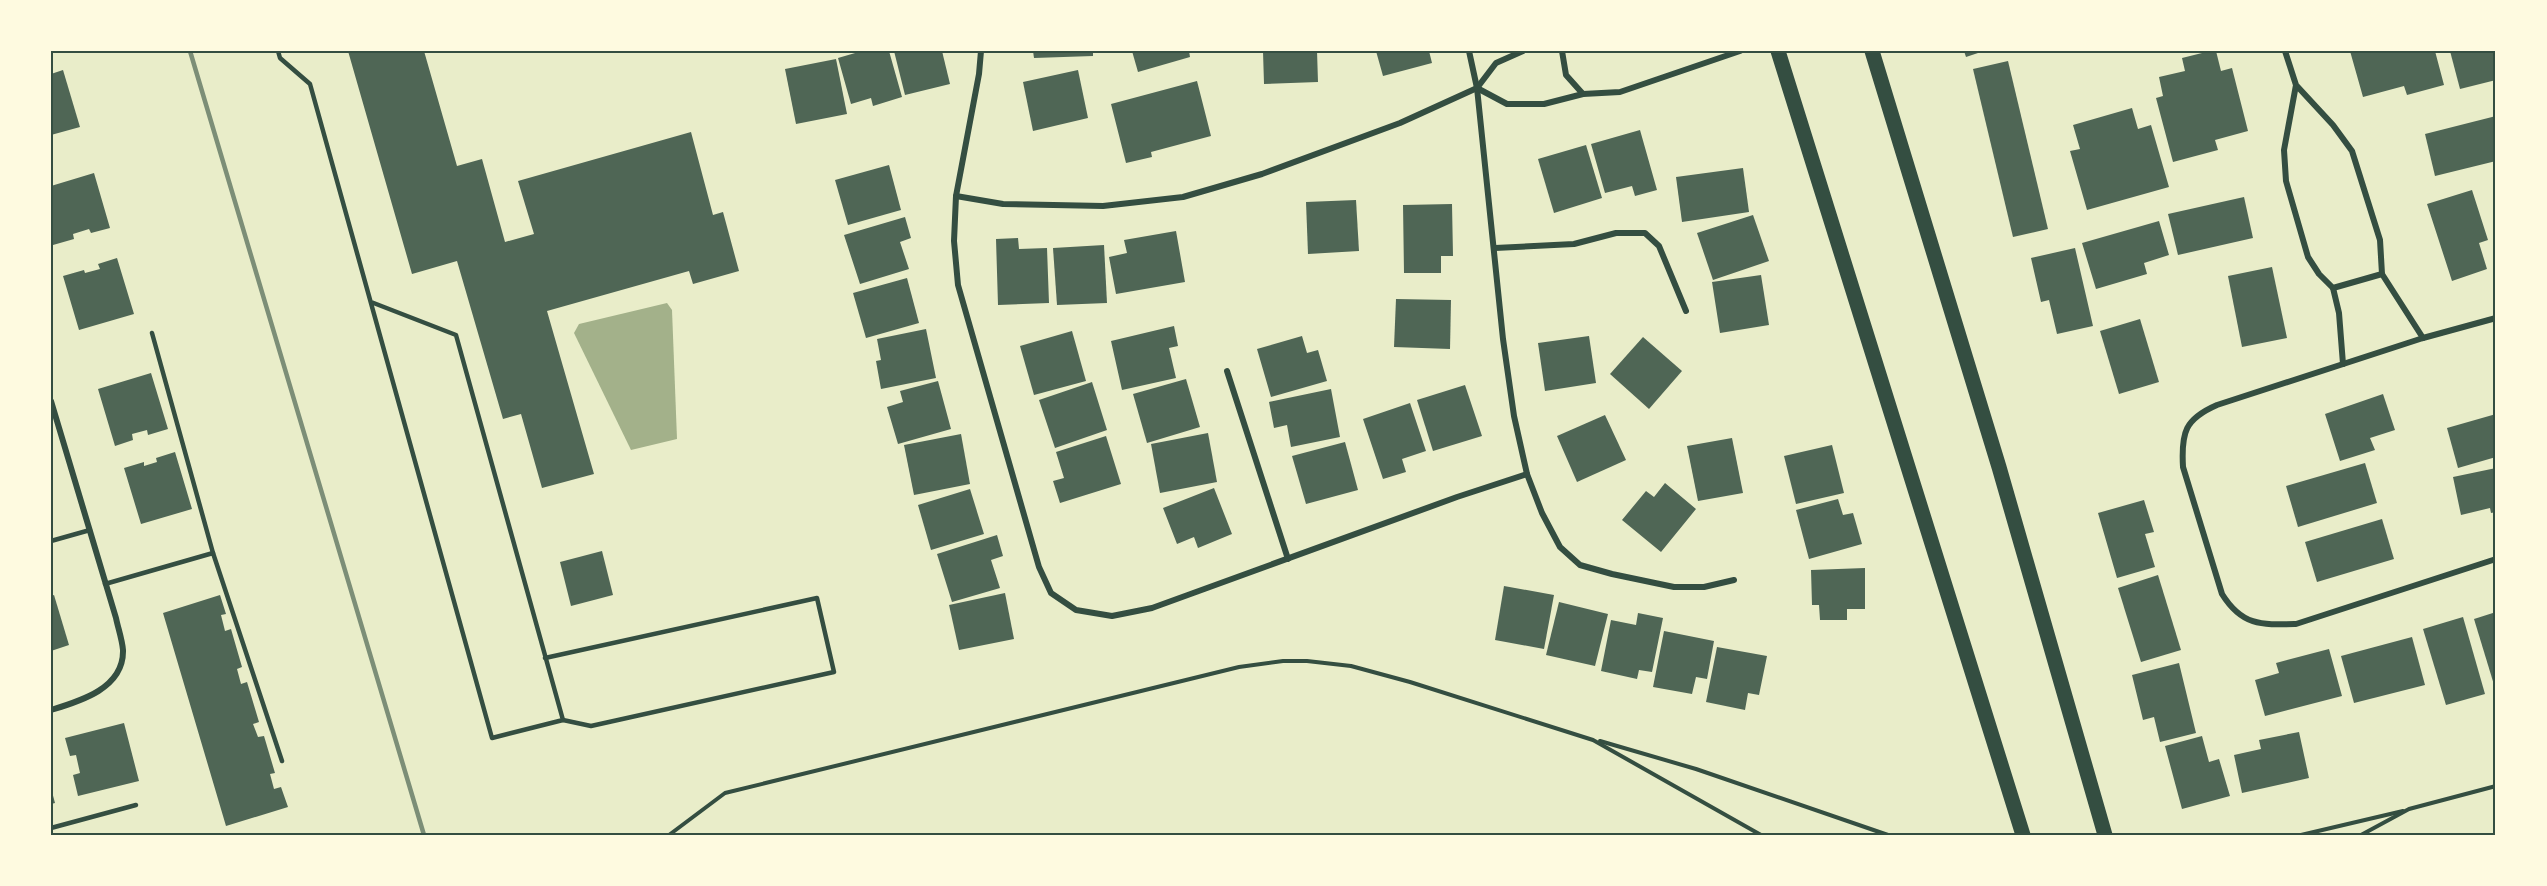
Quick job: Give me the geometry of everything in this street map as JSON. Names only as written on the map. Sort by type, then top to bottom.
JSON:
[{"type":"main road","points":[[1778,51],[2023,835]]},
{"type":"main road","points":[[1872,51],[1995,456],[2104,835]]},
{"type":"street","points":[[981,51],[977,85],[956,196],[954,241],[958,285],[1040,567],[1051,593],[1076,610],[1112,616],[1152,608],[1457,497],[1527,474]]},
{"type":"street","points":[[1469,51],[1478,88],[1503,339],[1514,416],[1527,474],[1542,513],[1560,547],[1580,565],[1674,587],[1704,587],[1734,580]]},
{"type":"street","points":[[956,196],[1003,204],[1103,206],[1183,197],[1262,174],[1389,127],[1478,88],[1496,63],[1523,51]]},
{"type":"street","points":[[1562,51],[1566,75],[1583,94]]},
{"type":"street","points":[[1478,88],[1507,104],[1544,104],[1583,94],[1620,92],[1740,51]]},
{"type":"street","points":[[2285,51],[2296,85],[2333,125],[2352,151],[2380,240],[2382,274],[2423,338]]},
{"type":"street","points":[[2296,85],[2284,150],[2286,181],[2308,257],[2319,274],[2333,288],[2339,313],[2343,364]]},
{"type":"street","points":[[1495,248],[1574,244],[1616,233],[1645,233],[1659,246],[1686,311]]},
{"type":"street","points":[[2333,288],[2382,274]]},
{"type":"street","points":[[2496,318],[2423,338],[2217,405],[2199,413],[2188,427],[2182,447],[2183,467],[2222,594],[2231,609],[2247,620],[2267,625],[2296,624],[2496,559]]},
{"type":"street","points":[[1227,371],[1288,559]]},
{"type":"street","points":[[51,401],[123,649],[118,674],[96,693],[77,703],[51,710]]},
{"type":"lane","points":[[278,51],[280,58],[310,84],[492,738],[562,720],[591,726],[834,672],[817,598],[545,658]]},
{"type":"lane","points":[[371,302],[456,335],[562,720]]},
{"type":"lane","points":[[152,333],[213,553],[282,761]]},
{"type":"lane","points":[[51,542],[90,530]]},
{"type":"lane","points":[[105,584],[213,553]]},
{"type":"lane","points":[[51,828],[136,806]]},
{"type":"path","points":[[669,835],[725,793],[1239,667],[1283,661],[1351,666],[1410,682],[1593,740],[1696,769],[1888,835]]},
{"type":"path","points":[[1593,740],[1761,835]]},
{"type":"path","points":[[2301,835],[2409,810],[2496,786]]},
{"type":"path","points":[[2361,835],[2409,810]]},
{"type":"shaded area","points":[[667,303],[672,310],[677,439],[631,450],[574,333],[579,324]]},
{"type":"building","points":[[348,51],[424,51],[457,166],[482,159],[505,242],[534,234],[518,181],[691,132],[713,215],[723,212],[739,271],[693,284],[689,271],[547,311],[594,474],[542,488],[521,414],[503,419],[457,261],[412,274]]},
{"type":"building","points":[[862,51],[889,51],[902,97],[873,106],[871,98],[851,104],[838,58]]},
{"type":"building","points":[[894,51],[942,51],[950,84],[905,95]]},
{"type":"building","points":[[1033,51],[1093,51],[1093,56],[1034,58]]},
{"type":"building","points":[[1132,51],[1189,51],[1190,57],[1138,72]]},
{"type":"building","points":[[1263,51],[1317,51],[1318,82],[1264,84]]},
{"type":"building","points":[[1376,51],[1429,51],[1432,63],[1383,76]]},
{"type":"building","points":[[1964,51],[1984,51],[1966,57]]},
{"type":"building","points":[[2216,51],[2221,71],[2232,68],[2248,131],[2215,140],[2218,150],[2173,162],[2156,98],[2163,96],[2159,77],[2185,71],[2182,58]]},
{"type":"building","points":[[2350,51],[2435,51],[2444,85],[2407,95],[2404,86],[2363,97]]},
{"type":"building","points":[[2450,51],[2496,51],[2496,80],[2460,89]]},
{"type":"building","points":[[836,59],[847,114],[796,124],[785,69]]},
{"type":"building","points":[[2008,61],[2048,229],[2013,237],[1973,69]]},
{"type":"building","points":[[63,70],[80,127],[51,135],[51,74]]},
{"type":"building","points":[[1078,70],[1088,118],[1033,131],[1023,82]]},
{"type":"building","points":[[1197,81],[1211,136],[1151,152],[1152,157],[1126,163],[1111,104]]},
{"type":"building","points":[[2132,108],[2138,129],[2151,125],[2169,187],[2087,210],[2070,151],[2080,149],[2073,125]]},
{"type":"building","points":[[2496,116],[2496,161],[2435,176],[2425,134]]},
{"type":"building","points":[[1640,130],[1657,190],[1635,196],[1632,186],[1605,193],[1591,144]]},
{"type":"building","points":[[1586,145],[1602,198],[1554,213],[1538,159]]},
{"type":"building","points":[[889,165],[901,210],[848,225],[835,180]]},
{"type":"building","points":[[1743,168],[1749,212],[1682,222],[1676,177]]},
{"type":"building","points":[[94,173],[110,228],[91,233],[89,229],[73,234],[74,239],[53,245],[51,186]]},
{"type":"building","points":[[2472,190],[2488,240],[2479,243],[2487,269],[2452,281],[2427,204]]},
{"type":"building","points":[[2244,197],[2253,238],[2178,255],[2168,214]]},
{"type":"building","points":[[1356,200],[1359,251],[1308,254],[1306,202]]},
{"type":"building","points":[[1452,204],[1453,256],[1441,256],[1441,273],[1404,273],[1403,205]]},
{"type":"building","points":[[1753,215],[1769,261],[1713,280],[1697,233]]},
{"type":"building","points":[[905,217],[911,238],[900,242],[909,269],[860,284],[844,235]]},
{"type":"building","points":[[2159,221],[2169,255],[2144,263],[2147,274],[2096,289],[2082,243]]},
{"type":"building","points":[[1176,231],[1185,282],[1116,294],[1109,257],[1127,253],[1124,240]]},
{"type":"building","points":[[1018,238],[1019,249],[1047,248],[1049,303],[998,305],[996,239]]},
{"type":"building","points":[[1104,245],[1107,303],[1057,305],[1053,248]]},
{"type":"building","points":[[2075,248],[2093,326],[2057,334],[2049,300],[2041,302],[2031,258]]},
{"type":"building","points":[[117,258],[134,314],[79,330],[63,276],[84,270],[85,273],[100,269],[98,264]]},
{"type":"building","points":[[2272,267],[2287,338],[2242,347],[2228,276]]},
{"type":"building","points":[[1761,275],[1769,325],[1720,333],[1712,282]]},
{"type":"building","points":[[907,278],[919,323],[866,338],[853,293]]},
{"type":"building","points":[[1396,299],[1451,300],[1450,349],[1394,347]]},
{"type":"building","points":[[2140,319],[2159,382],[2119,394],[2100,331]]},
{"type":"building","points":[[1174,326],[1178,346],[1169,348],[1176,378],[1122,390],[1111,341]]},
{"type":"building","points":[[926,329],[936,378],[881,389],[876,361],[881,360],[877,339]]},
{"type":"building","points":[[1072,331],[1086,381],[1034,395],[1020,346]]},
{"type":"building","points":[[1302,336],[1307,353],[1318,350],[1327,381],[1271,397],[1257,349]]},
{"type":"building","points":[[1589,336],[1596,383],[1545,391],[1538,343]]},
{"type":"building","points":[[1643,337],[1682,371],[1649,409],[1610,374]]},
{"type":"building","points":[[151,373],[168,429],[148,435],[147,430],[132,434],[133,440],[115,446],[98,389]]},
{"type":"building","points":[[1186,379],[1200,427],[1147,443],[1133,394]]},
{"type":"building","points":[[938,381],[951,429],[898,444],[887,407],[903,402],[900,391]]},
{"type":"building","points":[[1092,382],[1107,430],[1055,448],[1039,400]]},
{"type":"building","points":[[1465,385],[1482,436],[1433,451],[1417,400]]},
{"type":"building","points":[[1331,389],[1340,437],[1291,447],[1287,425],[1274,428],[1269,402]]},
{"type":"building","points":[[2383,394],[2395,430],[2370,438],[2375,450],[2340,461],[2325,414]]},
{"type":"building","points":[[1410,403],[1426,451],[1402,459],[1406,472],[1383,479],[1363,419]]},
{"type":"building","points":[[2496,414],[2496,457],[2458,468],[2447,428]]},
{"type":"building","points":[[1605,415],[1626,460],[1577,482],[1557,436]]},
{"type":"building","points":[[1208,433],[1217,482],[1160,493],[1151,444]]},
{"type":"building","points":[[961,434],[970,484],[914,495],[904,445]]},
{"type":"building","points":[[1106,436],[1121,484],[1060,503],[1053,481],[1064,478],[1056,452]]},
{"type":"building","points":[[1732,438],[1743,493],[1698,501],[1687,446]]},
{"type":"building","points":[[1345,442],[1358,490],[1306,504],[1292,456]]},
{"type":"building","points":[[1832,445],[1844,493],[1796,504],[1784,456]]},
{"type":"building","points":[[175,452],[192,509],[141,524],[124,468],[144,462],[144,466],[157,462],[156,458]]},
{"type":"building","points":[[2365,463],[2377,503],[2298,527],[2286,486]]},
{"type":"building","points":[[2496,468],[2496,512],[2491,513],[2490,508],[2461,515],[2453,477]]},
{"type":"building","points":[[1665,483],[1696,509],[1661,552],[1622,520],[1646,491],[1654,497]]},
{"type":"building","points":[[1214,488],[1232,534],[1198,548],[1194,537],[1177,544],[1163,508]]},
{"type":"building","points":[[970,489],[984,534],[931,550],[918,505]]},
{"type":"building","points":[[1838,499],[1843,515],[1853,513],[1862,544],[1809,559],[1796,510]]},
{"type":"building","points":[[2144,500],[2154,532],[2145,534],[2155,567],[2117,578],[2098,513]]},
{"type":"building","points":[[2382,519],[2394,559],[2317,582],[2305,542]]},
{"type":"building","points":[[997,535],[1003,556],[991,560],[1000,588],[952,602],[937,554]]},
{"type":"building","points":[[602,551],[613,595],[571,606],[560,562]]},
{"type":"building","points":[[1865,568],[1865,609],[1847,609],[1847,620],[1820,620],[1819,605],[1812,605],[1811,570]]},
{"type":"building","points":[[2158,575],[2181,650],[2141,662],[2118,588]]},
{"type":"building","points":[[1504,586],[1554,595],[1544,649],[1495,640]]},
{"type":"building","points":[[1005,593],[1014,639],[959,650],[949,605]]},
{"type":"building","points":[[54,595],[69,645],[51,651],[51,596]]},
{"type":"building","points":[[220,595],[226,614],[221,615],[225,631],[231,629],[242,667],[237,669],[241,684],[247,682],[259,722],[253,724],[258,737],[264,736],[275,773],[270,774],[274,789],[281,787],[288,807],[226,826],[163,613]]},
{"type":"building","points":[[1559,602],[1608,614],[1595,666],[1546,655]]},
{"type":"building","points":[[2496,612],[2496,688],[2495,688],[2474,619]]},
{"type":"building","points":[[1638,613],[1663,618],[1652,672],[1639,670],[1637,679],[1601,671],[1611,620],[1636,625]]},
{"type":"building","points":[[2463,617],[2485,694],[2446,705],[2423,629]]},
{"type":"building","points":[[1664,631],[1714,641],[1707,679],[1696,677],[1692,694],[1653,687]]},
{"type":"building","points":[[2412,637],[2425,685],[2354,703],[2341,656]]},
{"type":"building","points":[[1717,647],[1767,656],[1759,695],[1748,693],[1745,710],[1706,702]]},
{"type":"building","points":[[2329,649],[2342,696],[2265,716],[2255,680],[2279,673],[2276,663]]},
{"type":"building","points":[[2179,663],[2196,733],[2160,742],[2154,717],[2143,720],[2132,675]]},
{"type":"building","points":[[124,723],[139,781],[78,796],[73,775],[80,773],[76,755],[70,756],[65,738]]},
{"type":"building","points":[[2299,732],[2309,778],[2242,793],[2234,755],[2261,749],[2259,740]]},
{"type":"building","points":[[2202,736],[2209,762],[2219,759],[2230,796],[2182,809],[2165,746]]},
{"type":"building","points":[[51,788],[55,803],[51,804]]},
{"type":"railway","points":[[190,51],[424,835]]}]
